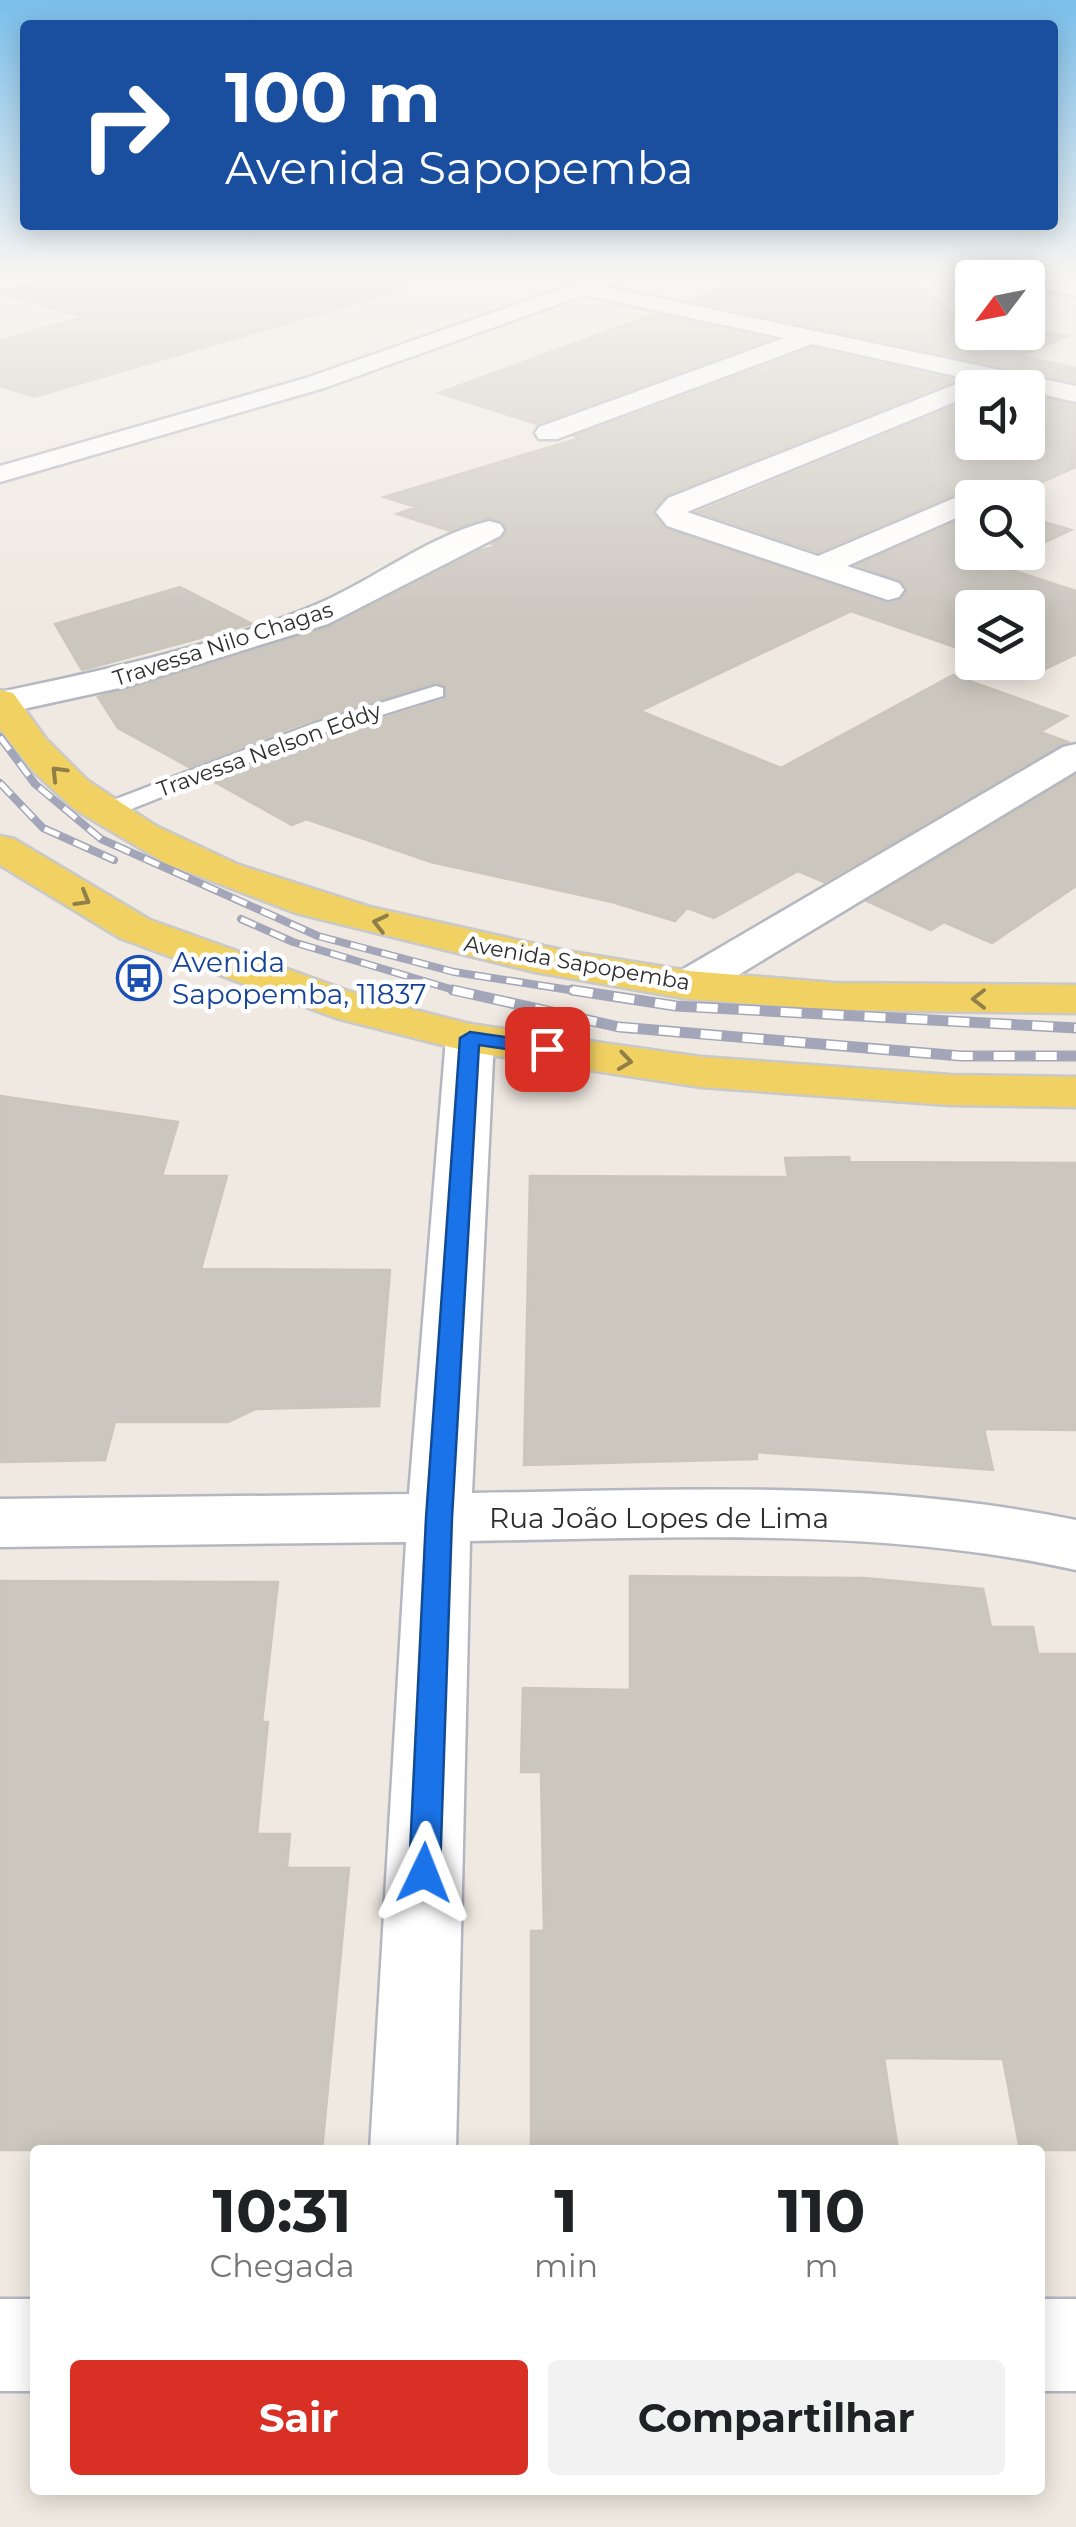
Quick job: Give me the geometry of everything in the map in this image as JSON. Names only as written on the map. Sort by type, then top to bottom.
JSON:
[{"type":"main road","name":"Avenida Sapopemba","points":[[5,713],[69,784],[104,812],[184,857],[333,912],[514,955],[689,986],[884,999],[1076,999]]},
{"type":"main road","points":[[0,848],[135,929],[352,1008],[470,1038],[701,1072],[950,1090],[1076,1092]]},
{"type":"street","points":[[0,474],[288,391]]},
{"type":"street","points":[[548,433],[664,391]]},
{"type":"street","points":[[888,590],[678,520],[671,512],[678,504],[955,393]]},
{"type":"street","points":[[819,567],[955,509]]},
{"type":"street","name":"Travessa Nilo Chagas","points":[[5,713],[316,616],[438,552],[489,530]]},
{"type":"street","points":[[689,986],[1076,755]]},
{"type":"street","points":[[413,2145],[439,1518],[470,1038]]},
{"type":"street","name":"Rua João Lopes de Lima","points":[[0,1523],[769,1513],[1006,1530],[1076,1545]]},
{"type":"street","points":[[0,2345],[30,2345]]},
{"type":"street","points":[[1045,2345],[1076,2345]]},
{"type":"lane","name":"Travessa Nelson Eddy","points":[[104,812],[318,728],[436,692]]},
{"type":"building","points":[[15,391],[55,391],[34,397]]},
{"type":"building","points":[[445,391],[628,391],[537,424],[439,393]]},
{"type":"building","points":[[696,391],[929,391],[667,495],[652,512],[664,528],[889,604],[900,601],[907,592],[902,581],[857,565],[955,522],[955,570],[1012,570],[1076,591],[1076,654],[1045,669],[1045,590],[955,590],[955,647],[851,611],[640,711],[781,768],[953,675],[955,680],[967,680],[1067,716],[1040,732],[1068,742],[824,882],[798,871],[714,918],[687,908],[675,921],[612,902],[431,862],[306,819],[292,825],[213,781],[327,736],[444,700],[446,686],[437,682],[311,720],[189,767],[118,728],[98,697],[330,627],[481,550],[498,546],[492,544],[507,532],[503,522],[490,517],[450,531],[397,514],[416,507],[384,497],[580,438],[575,436]]},
{"type":"building","points":[[1045,399],[1076,405],[1076,467],[1045,481],[955,480],[955,494],[818,552],[698,512],[955,406],[955,460],[1045,460]]},
{"type":"building","points":[[1045,522],[1071,530],[1045,542]]},
{"type":"building","points":[[180,587],[252,624],[82,670],[55,624]]},
{"type":"building","points":[[1076,775],[1076,886],[992,943],[944,922],[931,930],[867,901]]},
{"type":"building","points":[[0,1096],[178,1122],[162,1176],[227,1176],[201,1269],[390,1270],[379,1406],[255,1409],[228,1422],[115,1422],[105,1460],[0,1462]]},
{"type":"building","points":[[849,1157],[850,1162],[1076,1163],[1076,1430],[984,1429],[993,1470],[757,1452],[757,1459],[524,1465],[530,1176],[788,1177],[785,1158]]},
{"type":"building","points":[[630,1576],[864,1578],[983,1589],[991,1627],[1033,1627],[1038,1654],[1076,1654],[1076,2150],[1019,2145],[1003,2059],[884,2058],[897,2145],[531,2145],[531,1931],[544,1931],[541,1772],[521,1772],[523,1688],[630,1690]]},
{"type":"building","points":[[0,1581],[278,1582],[262,1722],[268,1722],[257,1834],[290,1834],[287,1868],[349,1868],[322,2145],[30,2145],[30,2150],[0,2150]]},
{"type":"railway","points":[[0,737],[35,784],[101,839],[318,936],[454,972],[589,993]]},
{"type":"railway","points":[[0,783],[43,828],[114,860]]},
{"type":"railway","points":[[241,919],[293,942],[457,991]]},
{"type":"railway","points":[[572,990],[676,1006],[1076,1028]]},
{"type":"railway","points":[[457,991],[619,1027],[961,1056],[1076,1056]]},
{"type":"railway","points":[[457,991],[464,993]]},
{"type":"place","name":"Avenida Sapopemba, 11837","points":[[139,978]]},
{"type":"route","points":[[424,1873],[439,1518],[470,1038],[547,1049]]}]
